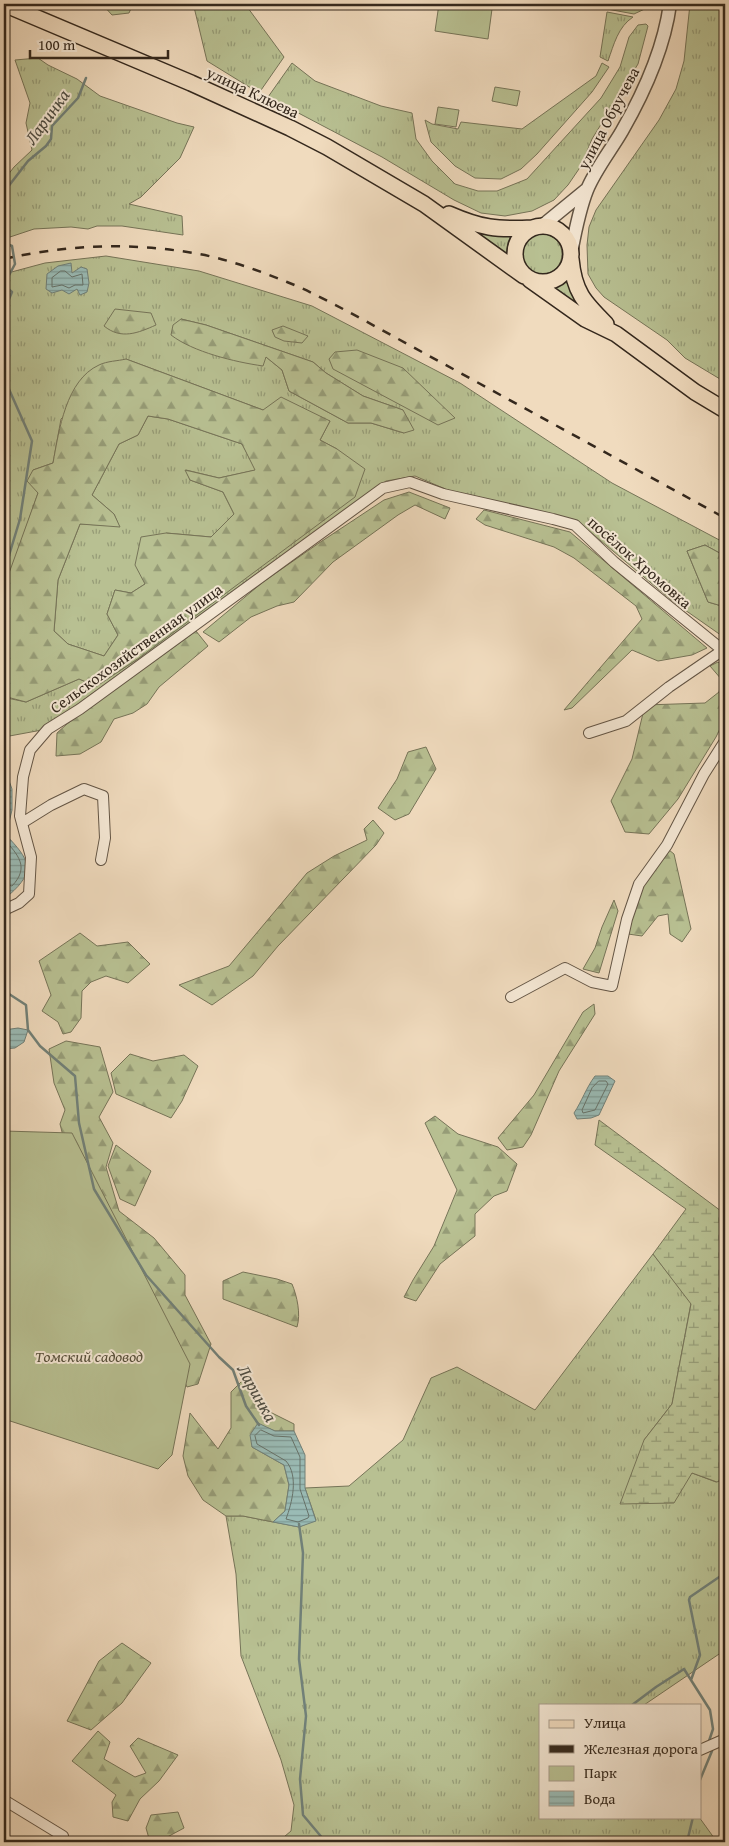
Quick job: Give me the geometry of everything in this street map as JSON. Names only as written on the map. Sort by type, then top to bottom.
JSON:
[{"type":"main road","name":"улица Клюева","points":[[4,4],[191,83],[290,128],[366,169],[424,204],[585,319],[616,334],[695,392],[725,410]]},
{"type":"main road","name":"улица Клюева","points":[[424,204],[482,227],[506,229],[537,227]]},
{"type":"main road","points":[[537,227],[556,229],[566,239],[571,253],[568,267],[558,278],[544,283],[527,278],[516,264],[515,250],[520,237],[537,227]]},
{"type":"main road","name":"улица Клюева","points":[[571,253],[573,278],[579,294],[616,334]]},
{"type":"street","name":"улица Обручева","points":[[571,253],[580,210],[588,188],[647,84],[662,41],[670,4]]},
{"type":"street","name":"улица Обручева","points":[[537,227],[588,188]]},
{"type":"street","name":"посёлок Хромовка","points":[[410,482],[443,494],[575,525],[614,562],[724,651]]},
{"type":"street","name":"Сельскохозяйственная улица","points":[[4,910],[19,903],[29,894],[31,857],[20,816],[23,777],[30,750],[48,729],[80,709],[384,488],[410,482]]},
{"type":"street","points":[[589,733],[626,721],[669,686],[724,651]]},
{"type":"street","points":[[511,997],[565,968],[592,982],[612,986],[627,919],[639,884],[666,845],[704,774],[725,741]]},
{"type":"street","points":[[22,823],[51,805],[84,789],[103,796],[105,838],[101,860]]},
{"type":"street","points":[[702,1749],[725,1738]]},
{"type":"street","points":[[4,1800],[62,1836]]},
{"type":"green space","points":[[102,4],[133,4],[129,13],[112,15]]},
{"type":"green space","points":[[147,4],[245,4],[284,57],[259,93],[207,61],[194,7]]},
{"type":"green space","points":[[439,4],[492,9],[488,39],[435,31]]},
{"type":"green space","points":[[608,4],[650,4],[649,7],[634,14],[607,9]]},
{"type":"green space","points":[[690,4],[725,4],[725,382],[685,358],[667,340],[604,297],[588,274],[587,245],[589,227],[596,210],[659,120],[676,89],[684,61]]},
{"type":"green space","points":[[607,12],[633,17],[620,31],[608,61],[600,57]]},
{"type":"green space","points":[[646,24],[648,26],[638,64],[592,139],[581,166],[568,185],[554,200],[532,211],[505,216],[481,213],[454,200],[382,157],[268,97],[292,63],[315,81],[381,106],[412,113],[416,139],[432,161],[455,184],[478,191],[497,191],[527,179],[601,98],[620,67],[629,37],[638,25]]},
{"type":"green space","points":[[38,58],[77,79],[100,96],[177,123],[194,127],[180,158],[141,197],[129,204],[182,216],[183,235],[122,226],[97,226],[88,229],[71,227],[34,229],[4,239],[4,180],[14,167],[32,150],[26,123],[30,103],[15,60]]},
{"type":"green space","points":[[602,63],[609,67],[592,92],[537,154],[521,169],[501,179],[475,178],[455,166],[431,142],[425,120],[432,124],[458,129],[461,122],[522,129],[596,76]]},
{"type":"green space","points":[[495,87],[520,91],[517,106],[492,101]]},
{"type":"green space","points":[[438,107],[459,110],[456,127],[435,124]]},
{"type":"green space","points":[[468,229],[512,234],[508,242],[506,256]]},
{"type":"green space","points":[[538,234],[546,234],[553,237],[559,243],[562,254],[559,265],[553,271],[546,274],[538,274],[531,271],[525,265],[522,258],[522,250],[525,243],[531,237]]},
{"type":"green space","points":[[106,256],[199,271],[312,306],[460,383],[612,483],[725,543],[725,556],[705,545],[687,551],[708,602],[725,607],[725,638],[675,603],[576,520],[450,491],[415,476],[386,481],[42,730],[4,737],[4,654],[7,698],[26,702],[79,679],[97,686],[139,658],[238,583],[337,449],[320,440],[330,421],[263,410],[126,359],[61,419],[53,463],[33,470],[38,493],[4,591],[4,274],[45,263]],"holes":[[[181,319],[206,325],[313,362],[326,373],[363,396],[403,410],[404,433],[371,423],[348,423],[289,391],[282,370],[266,357]]]},
{"type":"green space","points":[[566,281],[575,300],[582,309],[553,288]]},
{"type":"green space","points":[[115,309],[151,313],[156,325],[136,333],[117,333],[104,326]]},
{"type":"green space","points":[[181,319],[206,325],[313,362],[326,373],[363,396],[403,410],[414,430],[404,433],[371,423],[348,423],[289,391],[282,370],[266,357],[263,366],[252,364],[227,359],[180,341],[171,335],[173,325]]},
{"type":"green space","points":[[283,326],[308,336],[302,343],[284,341],[275,337],[272,330]]},
{"type":"green space","points":[[357,350],[403,368],[455,418],[438,425],[333,369],[329,359],[335,352]]},
{"type":"green space","points":[[126,359],[263,410],[281,397],[330,421],[320,440],[337,449],[365,469],[355,497],[139,658],[96,686],[79,679],[26,702],[7,697],[4,653],[4,587],[38,493],[27,481],[33,470],[53,463],[61,421],[79,382],[88,372],[99,365]],"holes":[[[148,416],[168,419],[242,444],[255,470],[219,478],[185,470],[190,480],[223,492],[234,514],[211,537],[166,533],[141,537],[135,565],[145,584],[131,593],[115,590],[107,614],[118,635],[104,656],[68,644],[54,631],[58,580],[80,524],[120,527],[114,514],[92,495],[119,444],[138,435]]]},
{"type":"green space","points":[[148,416],[168,419],[242,444],[256,470],[219,478],[186,470],[190,480],[223,492],[234,514],[211,537],[166,533],[145,584],[131,593],[115,590],[107,614],[118,635],[104,656],[68,644],[54,631],[58,580],[80,524],[119,526],[114,514],[92,495],[119,444],[138,435]]},
{"type":"green space","points":[[409,492],[450,508],[445,519],[415,505],[333,562],[294,602],[277,606],[251,617],[219,642],[203,632],[263,582],[319,543],[384,500]]},
{"type":"green space","points":[[484,510],[570,532],[707,648],[692,655],[658,661],[632,650],[572,708],[564,710],[642,619],[636,606],[574,558],[554,547],[485,525],[476,519]]},
{"type":"green space","points":[[705,545],[725,556],[725,607],[708,602],[687,551]]},
{"type":"green space","points":[[196,631],[208,646],[159,687],[147,704],[133,713],[114,719],[101,742],[80,754],[56,756],[57,733],[67,724]]},
{"type":"green space","points":[[718,662],[725,669],[725,719],[716,737],[678,799],[649,834],[625,832],[611,801],[632,759],[645,705],[705,703],[719,692],[722,680],[710,666]]},
{"type":"green space","points":[[426,747],[436,769],[409,814],[395,820],[378,808],[397,779],[408,752]]},
{"type":"green space","points":[[373,820],[384,833],[376,845],[278,946],[253,976],[212,1005],[179,985],[229,966],[307,873],[334,856],[367,840],[364,829]]},
{"type":"green space","points":[[669,850],[674,854],[691,929],[682,942],[670,934],[668,914],[658,916],[642,936],[628,934],[632,916],[647,876]]},
{"type":"green space","points":[[614,900],[618,911],[599,973],[583,969],[595,948]]},
{"type":"green space","points":[[80,933],[97,946],[128,942],[150,964],[128,983],[106,976],[91,982],[82,991],[81,1018],[71,1032],[63,1034],[58,1022],[42,1011],[51,995],[39,961]]},
{"type":"green space","points":[[594,1004],[595,1014],[559,1071],[531,1135],[523,1147],[507,1150],[498,1138],[534,1095],[583,1012]]},
{"type":"green space","points":[[66,1041],[100,1047],[113,1092],[99,1117],[113,1143],[106,1167],[119,1211],[154,1238],[185,1275],[185,1295],[211,1344],[198,1384],[187,1387],[166,1341],[68,1156],[60,1124],[65,1110],[54,1083],[49,1049]]},
{"type":"green space","points":[[130,1054],[153,1061],[184,1055],[198,1066],[182,1101],[171,1118],[116,1094],[111,1073]]},
{"type":"green space","points":[[435,1116],[458,1134],[498,1147],[517,1164],[507,1191],[494,1196],[475,1214],[475,1236],[440,1264],[416,1301],[404,1297],[434,1246],[457,1190],[425,1123]]},
{"type":"green space","points":[[599,1120],[725,1214],[725,1478],[717,1482],[692,1473],[674,1503],[620,1504],[644,1440],[672,1404],[691,1304],[653,1254],[686,1209],[595,1145]]},
{"type":"green space","name":"Томский садовод","points":[[4,1131],[72,1133],[190,1364],[172,1455],[158,1469],[4,1419]]},
{"type":"green space","points":[[116,1145],[151,1171],[135,1206],[120,1199],[108,1166]]},
{"type":"green space","points":[[653,1254],[691,1303],[672,1404],[644,1440],[692,1473],[716,1482],[725,1478],[725,1650],[645,1704],[539,1704],[539,1818],[700,1818],[717,1842],[278,1842],[291,1831],[294,1805],[281,1760],[241,1656],[236,1574],[226,1516],[243,1516],[299,1527],[316,1520],[305,1488],[349,1486],[403,1440],[431,1378],[457,1367],[535,1410]]},
{"type":"green space","points":[[243,1272],[292,1284],[298,1305],[297,1327],[223,1299],[223,1281]]},
{"type":"green space","points":[[246,1377],[256,1405],[294,1424],[294,1431],[275,1431],[258,1424],[252,1447],[284,1465],[289,1485],[285,1511],[273,1522],[243,1516],[226,1516],[203,1500],[188,1476],[183,1456],[190,1413],[218,1449],[231,1428],[231,1392]]},
{"type":"green space","points":[[122,1643],[151,1663],[122,1703],[91,1730],[67,1721],[99,1661]]},
{"type":"green space","points":[[98,1731],[110,1742],[104,1759],[135,1777],[146,1773],[130,1746],[138,1738],[178,1755],[159,1781],[140,1799],[128,1821],[113,1817],[112,1802],[116,1795],[72,1761]]},
{"type":"green space","points":[[178,1812],[184,1828],[158,1842],[150,1842],[146,1828],[151,1815]]},
{"type":"water","points":[[71,263],[72,273],[81,267],[87,269],[89,283],[87,292],[80,295],[77,289],[69,294],[62,290],[52,293],[46,289],[47,274],[58,266]]},
{"type":"water","points":[[4,767],[12,789],[12,810],[6,835],[20,851],[27,865],[24,879],[9,895],[4,886]]},
{"type":"water","points":[[18,1028],[28,1030],[24,1042],[15,1048],[4,1049],[4,1030]]},
{"type":"water","points":[[595,1076],[608,1076],[615,1081],[599,1115],[591,1118],[577,1119],[574,1113]]},
{"type":"water","points":[[258,1423],[275,1431],[294,1431],[305,1455],[305,1488],[316,1521],[299,1527],[273,1522],[285,1511],[289,1485],[284,1465],[252,1447],[250,1435]]},
{"type":"waterway","name":"Ларинка","points":[[4,192],[28,161],[46,146],[51,139],[52,126],[78,98],[86,78]]},
{"type":"waterway","name":"Ларинка","points":[[4,236],[7,244],[12,246],[15,264],[7,279],[6,287],[12,292],[4,311]]},
{"type":"waterway","name":"Ларинка","points":[[4,378],[32,441],[20,519],[4,572]]},
{"type":"waterway","name":"Ларинка","points":[[4,985],[6,992],[26,1005],[28,1030],[40,1046],[75,1076],[79,1123],[94,1189],[146,1275],[219,1357],[233,1370],[246,1406],[259,1425]]},
{"type":"waterway","name":"Ларинка","points":[[299,1524],[303,1553],[299,1659],[306,1716],[300,1779],[303,1815],[324,1840],[329,1842]]},
{"type":"waterway","points":[[691,1680],[700,1655],[689,1600],[690,1597],[725,1573]]},
{"type":"waterway","points":[[633,1704],[684,1669],[710,1710],[713,1729],[709,1741]]},
{"type":"waterway","points":[[702,1775],[712,1751]]},
{"type":"waterway","points":[[687,1842],[693,1818]]},
{"type":"railway","points":[[4,259],[74,248],[121,246],[193,253],[229,261],[253,269],[303,289],[349,312],[725,518]]}]
